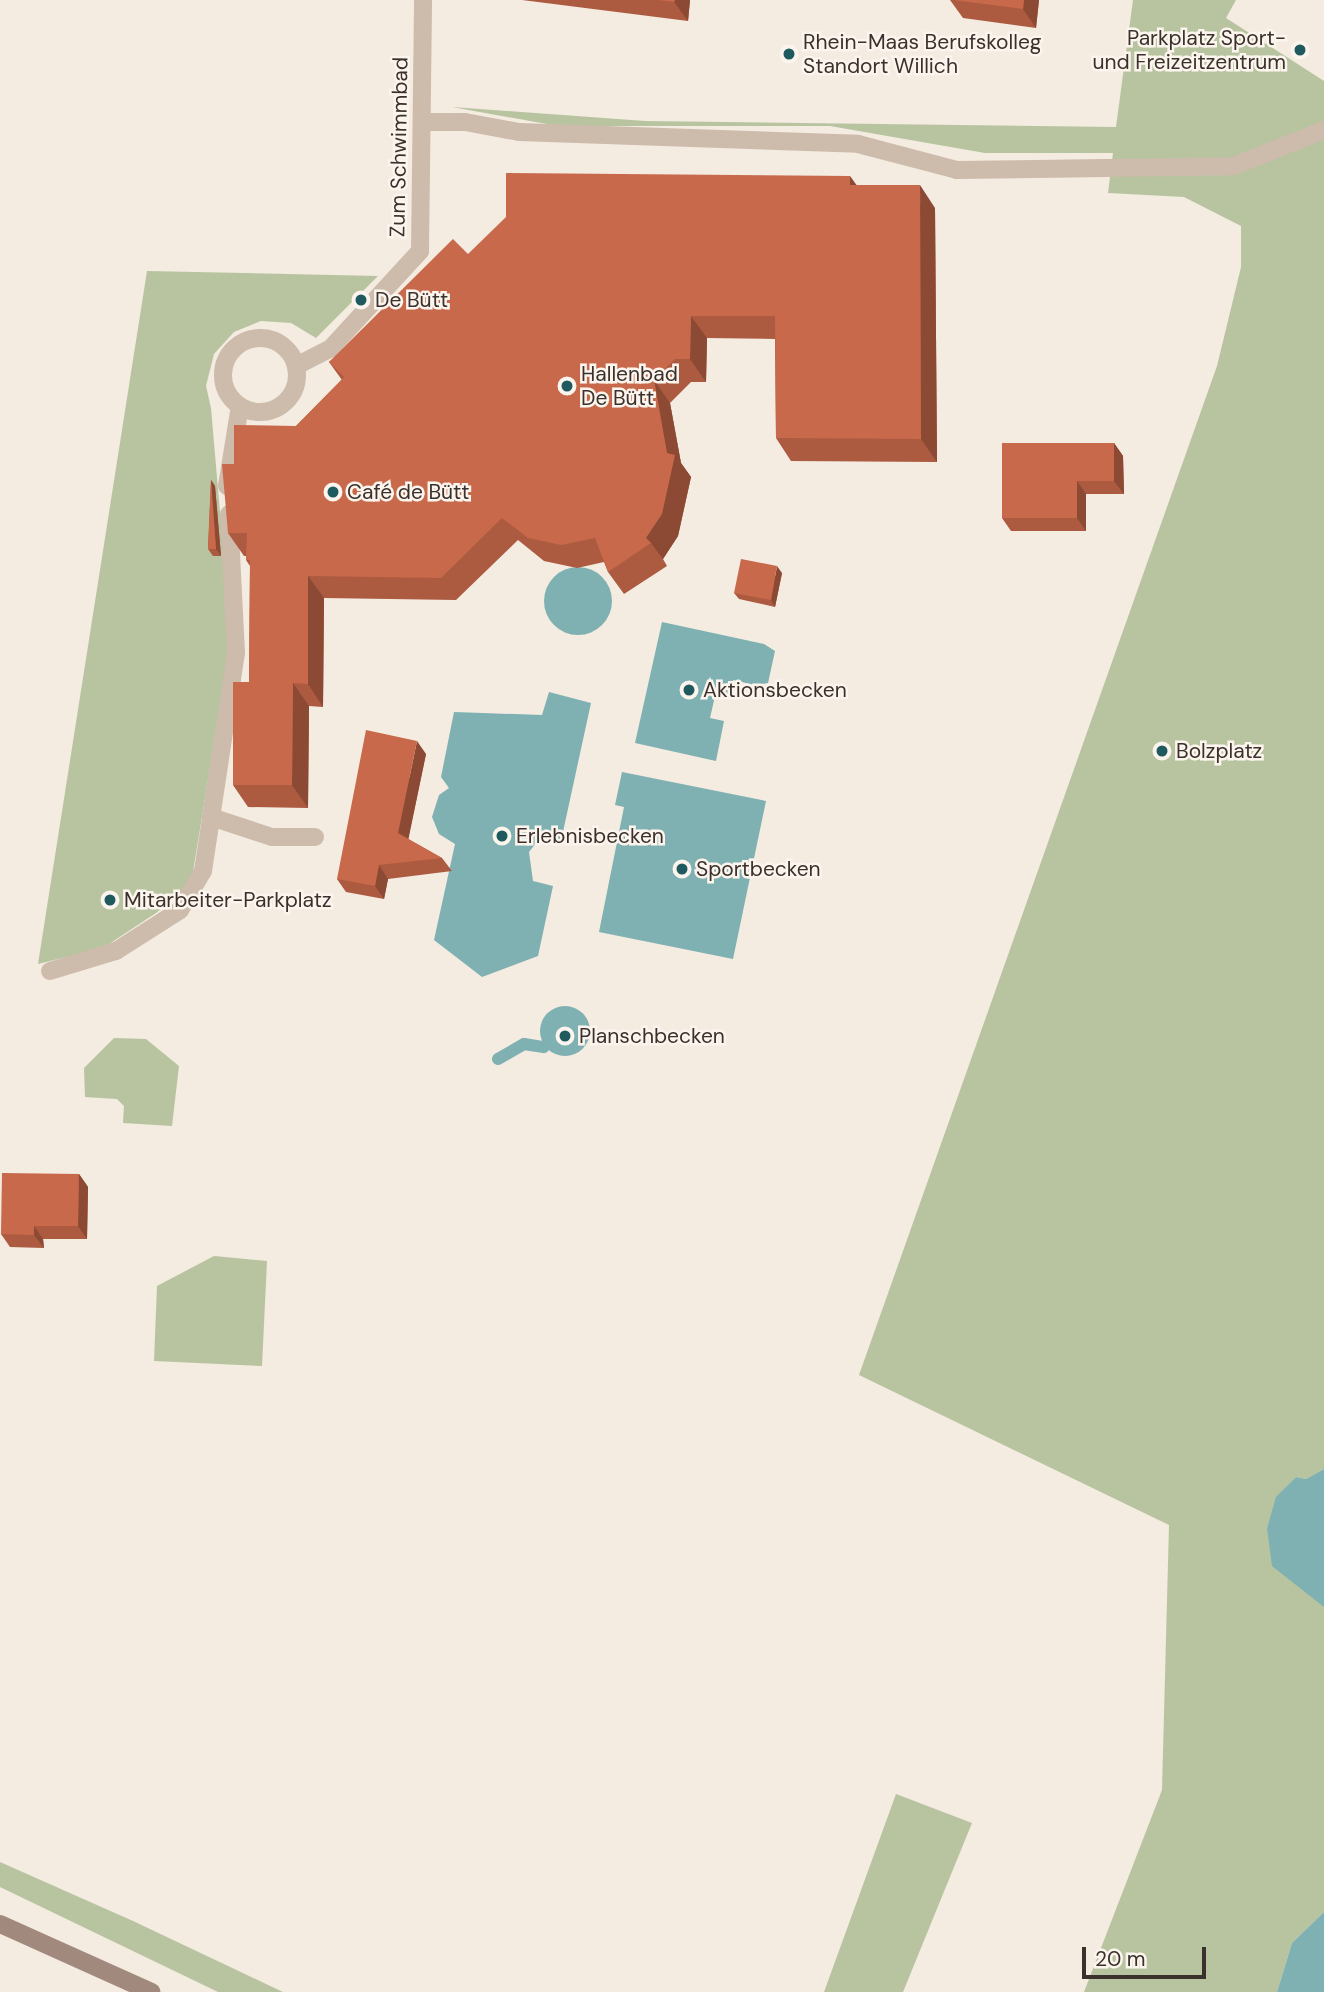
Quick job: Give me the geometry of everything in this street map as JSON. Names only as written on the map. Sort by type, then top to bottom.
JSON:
[{"type":"main road","points":[[0,1924],[151,1992]]},
{"type":"street","name":"Zum Schwimmbad","points":[[296,366],[331,349],[420,251],[424,0]]},
{"type":"street","points":[[424,122],[465,122],[519,132],[858,144],[957,170],[1234,166],[1324,130]]},
{"type":"street","points":[[248,340],[272,340],[283,345],[296,366],[297,380],[292,395],[282,405],[268,412],[254,412],[240,406],[225,388],[223,377],[229,354],[248,340]]},
{"type":"street","points":[[50,971],[116,951],[180,910],[203,871],[236,653],[237,615],[226,477],[240,406]]},
{"type":"street","points":[[211,817],[272,836],[315,837]]},
{"type":"green space","points":[[1133,0],[1236,0],[1226,18],[1324,81],[1324,1469],[1306,1479],[1296,1477],[1277,1497],[1267,1528],[1324,1607],[1324,1912],[1292,1943],[1277,1992],[1084,1992],[1162,1790],[1169,1525],[859,1375],[1217,366],[1241,267],[1241,226],[1184,197],[1108,193],[1113,153],[985,153],[830,126],[558,126],[452,107],[645,121],[1116,127]]},
{"type":"green space","points":[[147,271],[378,276],[316,338],[291,323],[261,321],[234,332],[214,354],[206,386],[211,408],[231,639],[191,884],[156,913],[103,948],[38,964]]},
{"type":"green space","points":[[114,1038],[146,1039],[179,1066],[172,1126],[123,1123],[124,1106],[117,1099],[85,1097],[84,1068]]},
{"type":"green space","points":[[214,1256],[267,1261],[262,1366],[154,1361],[157,1286]]},
{"type":"green space","points":[[896,1794],[972,1823],[903,1992],[824,1992]]},
{"type":"green space","points":[[0,1862],[283,1992],[218,1992],[0,1887]]},
{"type":"water","points":[[578,567],[591,570],[602,577],[609,588],[612,601],[609,614],[602,625],[591,632],[578,635],[565,632],[554,625],[547,614],[544,601],[547,588],[554,577],[565,570]]},
{"type":"water","name":"Aktionsbecken","points":[[662,622],[764,644],[775,651],[768,683],[755,685],[733,680],[729,698],[715,696],[710,718],[724,721],[716,761],[635,743]]},
{"type":"water","name":"Erlebnisbecken","points":[[549,692],[591,703],[561,841],[540,838],[529,852],[533,881],[553,886],[538,956],[482,977],[434,940],[455,844],[439,834],[432,817],[439,795],[449,788],[441,777],[454,712],[542,715]]},
{"type":"water","name":"Sportbecken","points":[[622,772],[766,801],[733,959],[599,932],[624,807],[615,805]]},
{"type":"water","name":"Planschbecken","points":[[565,1006],[583,1013],[590,1031],[583,1049],[565,1056],[547,1049],[540,1031],[547,1013]]},
{"type":"water","points":[[1324,1469],[1324,1607],[1272,1566],[1267,1528],[1276,1497],[1296,1477],[1306,1479]]},
{"type":"water","points":[[1324,1912],[1324,1992],[1277,1992],[1292,1943]]},
{"type":"building","points":[[953,0],[1024,0],[1023,9]]},
{"type":"building","points":[[506,173],[850,176],[850,185],[920,185],[921,439],[776,438],[775,316],[691,316],[690,359],[675,359],[654,380],[667,453],[675,455],[662,514],[646,538],[651,543],[608,572],[595,538],[561,545],[528,538],[502,518],[441,578],[308,576],[308,684],[293,683],[292,785],[233,785],[233,682],[249,682],[250,560],[246,560],[247,533],[228,533],[222,464],[234,464],[234,425],[296,426],[344,377],[329,362],[453,239],[468,254],[506,217]]},
{"type":"building","points":[[1002,443],[1114,443],[1114,481],[1077,481],[1077,518],[1002,518]]},
{"type":"building","points":[[211,480],[216,549],[208,549]]},
{"type":"building","points":[[741,559],[777,566],[771,600],[734,593]]},
{"type":"building","points":[[366,730],[417,741],[398,833],[442,858],[379,865],[375,886],[337,879]]},
{"type":"building","points":[[2,1173],[79,1174],[78,1226],[34,1226],[34,1235],[1,1234]]},
{"type":"waterway","points":[[498,1059],[524,1044],[544,1047]]},
{"type":"place","name":"Parkplatz Sport- und Freizeitzentrum","points":[[1300,50]]},
{"type":"place","name":"Rhein-Maas Berufskolleg Standort Willich","points":[[789,54]]},
{"type":"place","name":"De Bütt","points":[[361,300]]},
{"type":"place","name":"Hallenbad De Bütt","points":[[567,386]]},
{"type":"place","name":"Café de Bütt","points":[[333,492]]},
{"type":"place","name":"Aktionsbecken","points":[[689,690]]},
{"type":"place","name":"Bolzplatz","points":[[1162,751]]},
{"type":"place","name":"Erlebnisbecken","points":[[502,836]]},
{"type":"place","name":"Sportbecken","points":[[682,869]]},
{"type":"place","name":"Mitarbeiter-Parkplatz","points":[[110,900]]},
{"type":"place","name":"Planschbecken","points":[[565,1036]]}]
